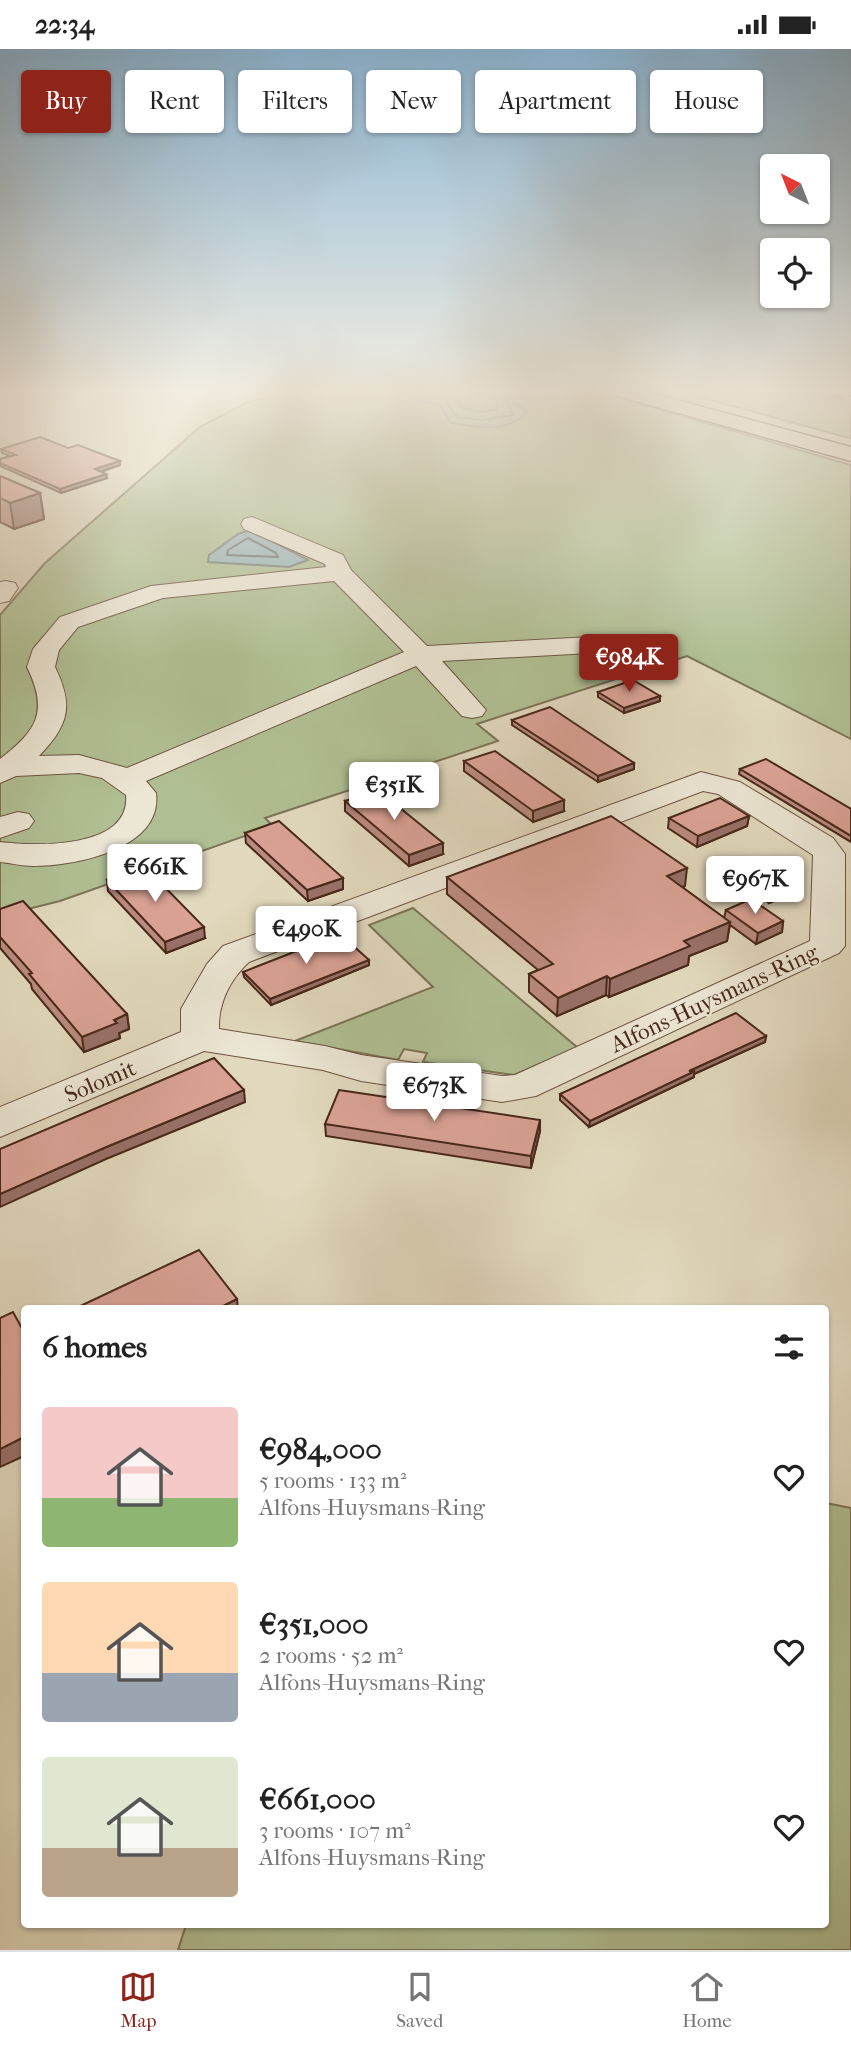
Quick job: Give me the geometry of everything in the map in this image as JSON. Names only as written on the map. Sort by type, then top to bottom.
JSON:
[{"type":"street","points":[[252,524],[335,560],[341,573],[472,710]]},
{"type":"street","points":[[4,771],[38,742],[52,723],[55,703],[51,684],[41,667],[46,649],[69,622],[160,591],[341,573]]},
{"type":"street","points":[[128,778],[421,654],[628,643]]},
{"type":"street","points":[[0,852],[31,856],[68,853],[116,837],[128,828],[141,810],[141,793],[128,778],[104,768],[74,764],[4,771]]},
{"type":"street","name":"Alfons-Huysmans-Ring","points":[[701,781],[729,788],[822,845],[829,854],[827,946],[522,1087],[502,1089],[361,1068],[325,1058],[200,1038],[200,1009],[225,964],[236,954],[701,781]]},
{"type":"street","name":"Solomit","points":[[0,1123],[200,1038]]},
{"type":"green space","points":[[138,482],[851,482],[851,739],[687,656],[477,724],[498,741],[265,818],[273,826],[60,901],[0,916],[0,615],[45,563]]},
{"type":"green space","points":[[413,908],[578,1048],[514,1075],[423,1062],[427,1053],[404,1049],[398,1060],[295,1041],[433,987],[369,925]]},
{"type":"green space","points":[[829,1504],[851,1508],[851,1950],[178,1950],[185,1928],[829,1928]]},
{"type":"water","points":[[255,532],[308,560],[289,567],[208,562],[209,555],[238,534]]},
{"type":"building","points":[[0,482],[13,482],[40,493],[10,503],[0,498]]},
{"type":"building","points":[[43,482],[82,482],[60,489]]},
{"type":"building","points":[[633,680],[660,696],[624,708],[598,692]]},
{"type":"building","points":[[550,707],[634,763],[598,776],[512,720]]},
{"type":"building","points":[[495,751],[564,800],[533,811],[464,761]]},
{"type":"building","points":[[766,759],[851,809],[851,836],[740,769]]},
{"type":"building","points":[[378,790],[443,843],[409,855],[345,801]]},
{"type":"building","points":[[720,798],[749,816],[698,836],[669,818]]},
{"type":"building","points":[[611,816],[687,868],[667,876],[730,922],[684,941],[690,946],[610,979],[607,976],[558,998],[529,974],[553,964],[447,877]]},
{"type":"building","points":[[279,821],[343,878],[307,890],[245,833]]},
{"type":"building","points":[[777,862],[802,879],[771,892],[746,875]]},
{"type":"building","points":[[145,867],[204,927],[165,942],[107,880]]},
{"type":"building","points":[[751,899],[783,921],[758,933],[726,910]]},
{"type":"building","points":[[23,901],[127,1014],[114,1020],[117,1023],[82,1037],[0,937],[0,909]]},
{"type":"building","points":[[340,934],[369,960],[270,999],[243,972]]},
{"type":"building","points":[[736,1013],[766,1036],[590,1121],[560,1094]]},
{"type":"building","points":[[214,1058],[244,1090],[0,1194],[0,1149]]},
{"type":"building","points":[[339,1090],[540,1120],[531,1156],[325,1124]]},
{"type":"building","points":[[199,1250],[237,1299],[225,1305],[82,1305]]},
{"type":"building","points":[[13,1312],[21,1327],[21,1438],[0,1449],[0,1318]]}]
